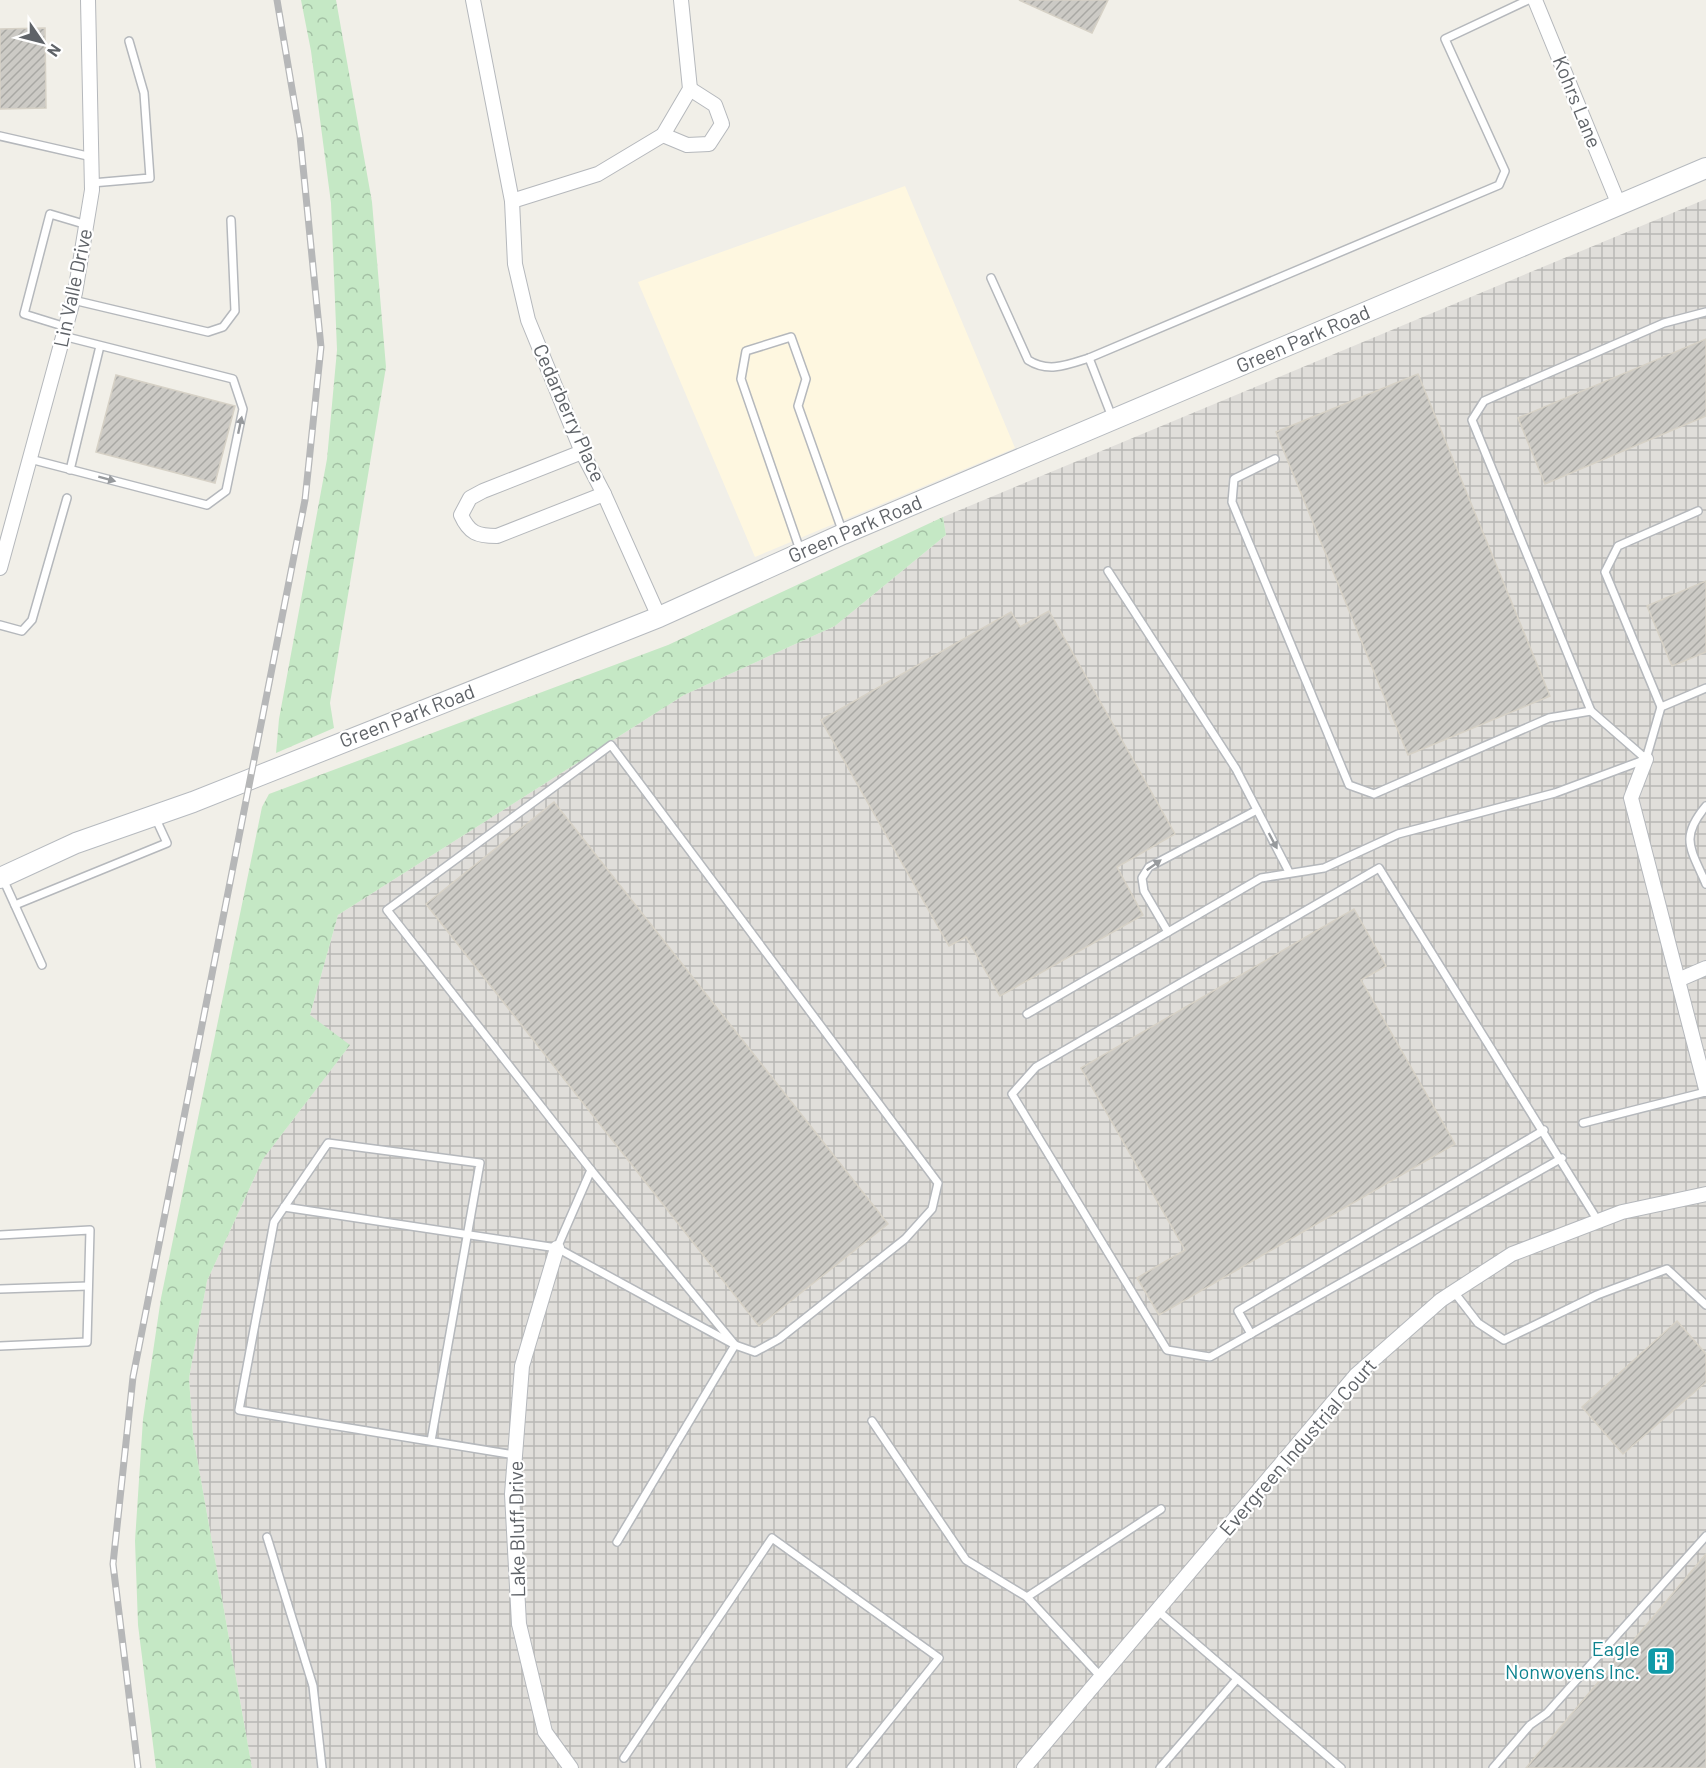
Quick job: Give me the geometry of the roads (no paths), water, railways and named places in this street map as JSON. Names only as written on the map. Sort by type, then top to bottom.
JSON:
[{"type":"street","name":"Lin Valle Drive","points":[[0,568],[65,332],[87,225],[92,183],[88,0]]},
{"type":"street","name":"Cedarberry Place","points":[[473,0],[512,201],[515,264],[528,320],[582,452],[604,494],[659,617]]},
{"type":"street","points":[[512,201],[598,174],[663,135],[690,89],[682,0]]},
{"type":"street","name":"Kohrs Lane","points":[[1535,0],[1619,205]]},
{"type":"street","points":[[663,135],[687,145],[709,144],[722,124],[715,105],[690,89]]},
{"type":"street","name":"Green Park Road","points":[[1,877],[76,843],[154,815],[659,617],[800,552],[1706,168]]},
{"type":"street","points":[[582,452],[470,498],[461,515],[467,528],[479,536],[496,536],[604,494]]},
{"type":"street","points":[[1646,759],[1631,798],[1706,1091]]},
{"type":"street","points":[[1678,980],[1706,968]]},
{"type":"street","name":"Evergreen Industrial Court","points":[[1024,1768],[1356,1375],[1454,1292],[1512,1254],[1622,1212],[1706,1194]]},
{"type":"street","name":"Lake Bluff Drive","points":[[557,1248],[522,1366],[512,1494],[519,1624],[545,1732],[571,1768]]},
{"type":"lane","points":[[991,278],[1028,360],[1039,367],[1059,368],[1089,358],[1499,184],[1504,171],[1445,39],[1528,0]]},
{"type":"lane","points":[[92,183],[150,178],[144,93],[129,41]]},
{"type":"lane","points":[[0,136],[92,157]]},
{"type":"lane","points":[[30,459],[207,505],[225,491],[243,409],[234,379],[100,346],[24,314],[50,214],[87,225]]},
{"type":"lane","points":[[73,300],[208,332],[223,327],[235,311],[231,220]]},
{"type":"lane","points":[[1646,759],[1591,711],[1472,420],[1484,401],[1664,323],[1706,312]]},
{"type":"lane","points":[[800,552],[741,379],[746,351],[791,337],[806,379],[798,406],[843,534]]},
{"type":"lane","points":[[70,470],[100,346]]},
{"type":"lane","points":[[1089,358],[1113,419]]},
{"type":"lane","points":[[1275,459],[1234,479],[1232,502],[1349,784],[1374,794],[1550,718],[1591,711]]},
{"type":"lane","points":[[0,625],[22,631],[32,620],[67,498]]},
{"type":"lane","points":[[1646,759],[1661,707],[1605,572],[1618,546],[1698,511]]},
{"type":"lane","points":[[1108,571],[1236,768],[1289,872]]},
{"type":"lane","points":[[1661,707],[1706,688]]},
{"type":"lane","points":[[284,1207],[557,1248],[735,1345],[755,1352],[779,1339],[905,1239],[932,1209],[938,1183],[610,745],[387,910],[591,1170],[735,1345]]},
{"type":"lane","points":[[1027,1014],[1261,878],[1324,868],[1398,834],[1555,793],[1646,759]]},
{"type":"lane","points":[[1706,806],[1692,822],[1688,839],[1706,884]]},
{"type":"lane","points":[[1168,932],[1144,891],[1142,878],[1149,867],[1257,810]]},
{"type":"lane","points":[[15,905],[166,843],[154,815]]},
{"type":"lane","points":[[1562,1158],[1210,1357],[1167,1350],[1012,1094],[1036,1067],[1379,868],[1562,1158],[1598,1221]]},
{"type":"lane","points":[[1,877],[42,965]]},
{"type":"lane","points":[[1582,1123],[1706,1091]]},
{"type":"lane","points":[[1251,1334],[1238,1311],[1544,1130]]},
{"type":"lane","points":[[430,1442],[480,1163],[328,1143],[274,1222],[239,1410],[430,1442],[515,1455]]},
{"type":"lane","points":[[557,1248],[591,1170]]},
{"type":"lane","points":[[0,1235],[90,1230],[87,1342],[0,1346]]},
{"type":"lane","points":[[1454,1292],[1478,1323],[1504,1340],[1597,1294],[1667,1269],[1706,1305]]},
{"type":"lane","points":[[0,1289],[88,1286]]},
{"type":"lane","points":[[617,1542],[735,1345]]},
{"type":"lane","points":[[872,1421],[966,1560],[1027,1597],[1101,1677]]},
{"type":"lane","points":[[1027,1597],[1161,1509]]},
{"type":"lane","points":[[1493,1768],[1530,1725],[1547,1713],[1706,1536]]},
{"type":"lane","points":[[267,1538],[313,1686],[322,1768]]},
{"type":"lane","points":[[624,1758],[772,1538],[939,1658],[851,1768]]},
{"type":"lane","points":[[1157,1610],[1341,1768]]},
{"type":"lane","points":[[1160,1768],[1237,1679]]},
{"type":"railway","points":[[138,1768],[113,1564],[133,1377],[305,500],[321,347],[300,136],[277,0]]},
{"type":"place","name":"Eagle Nonwovens Inc.","points":[[1661,1661]]}]
